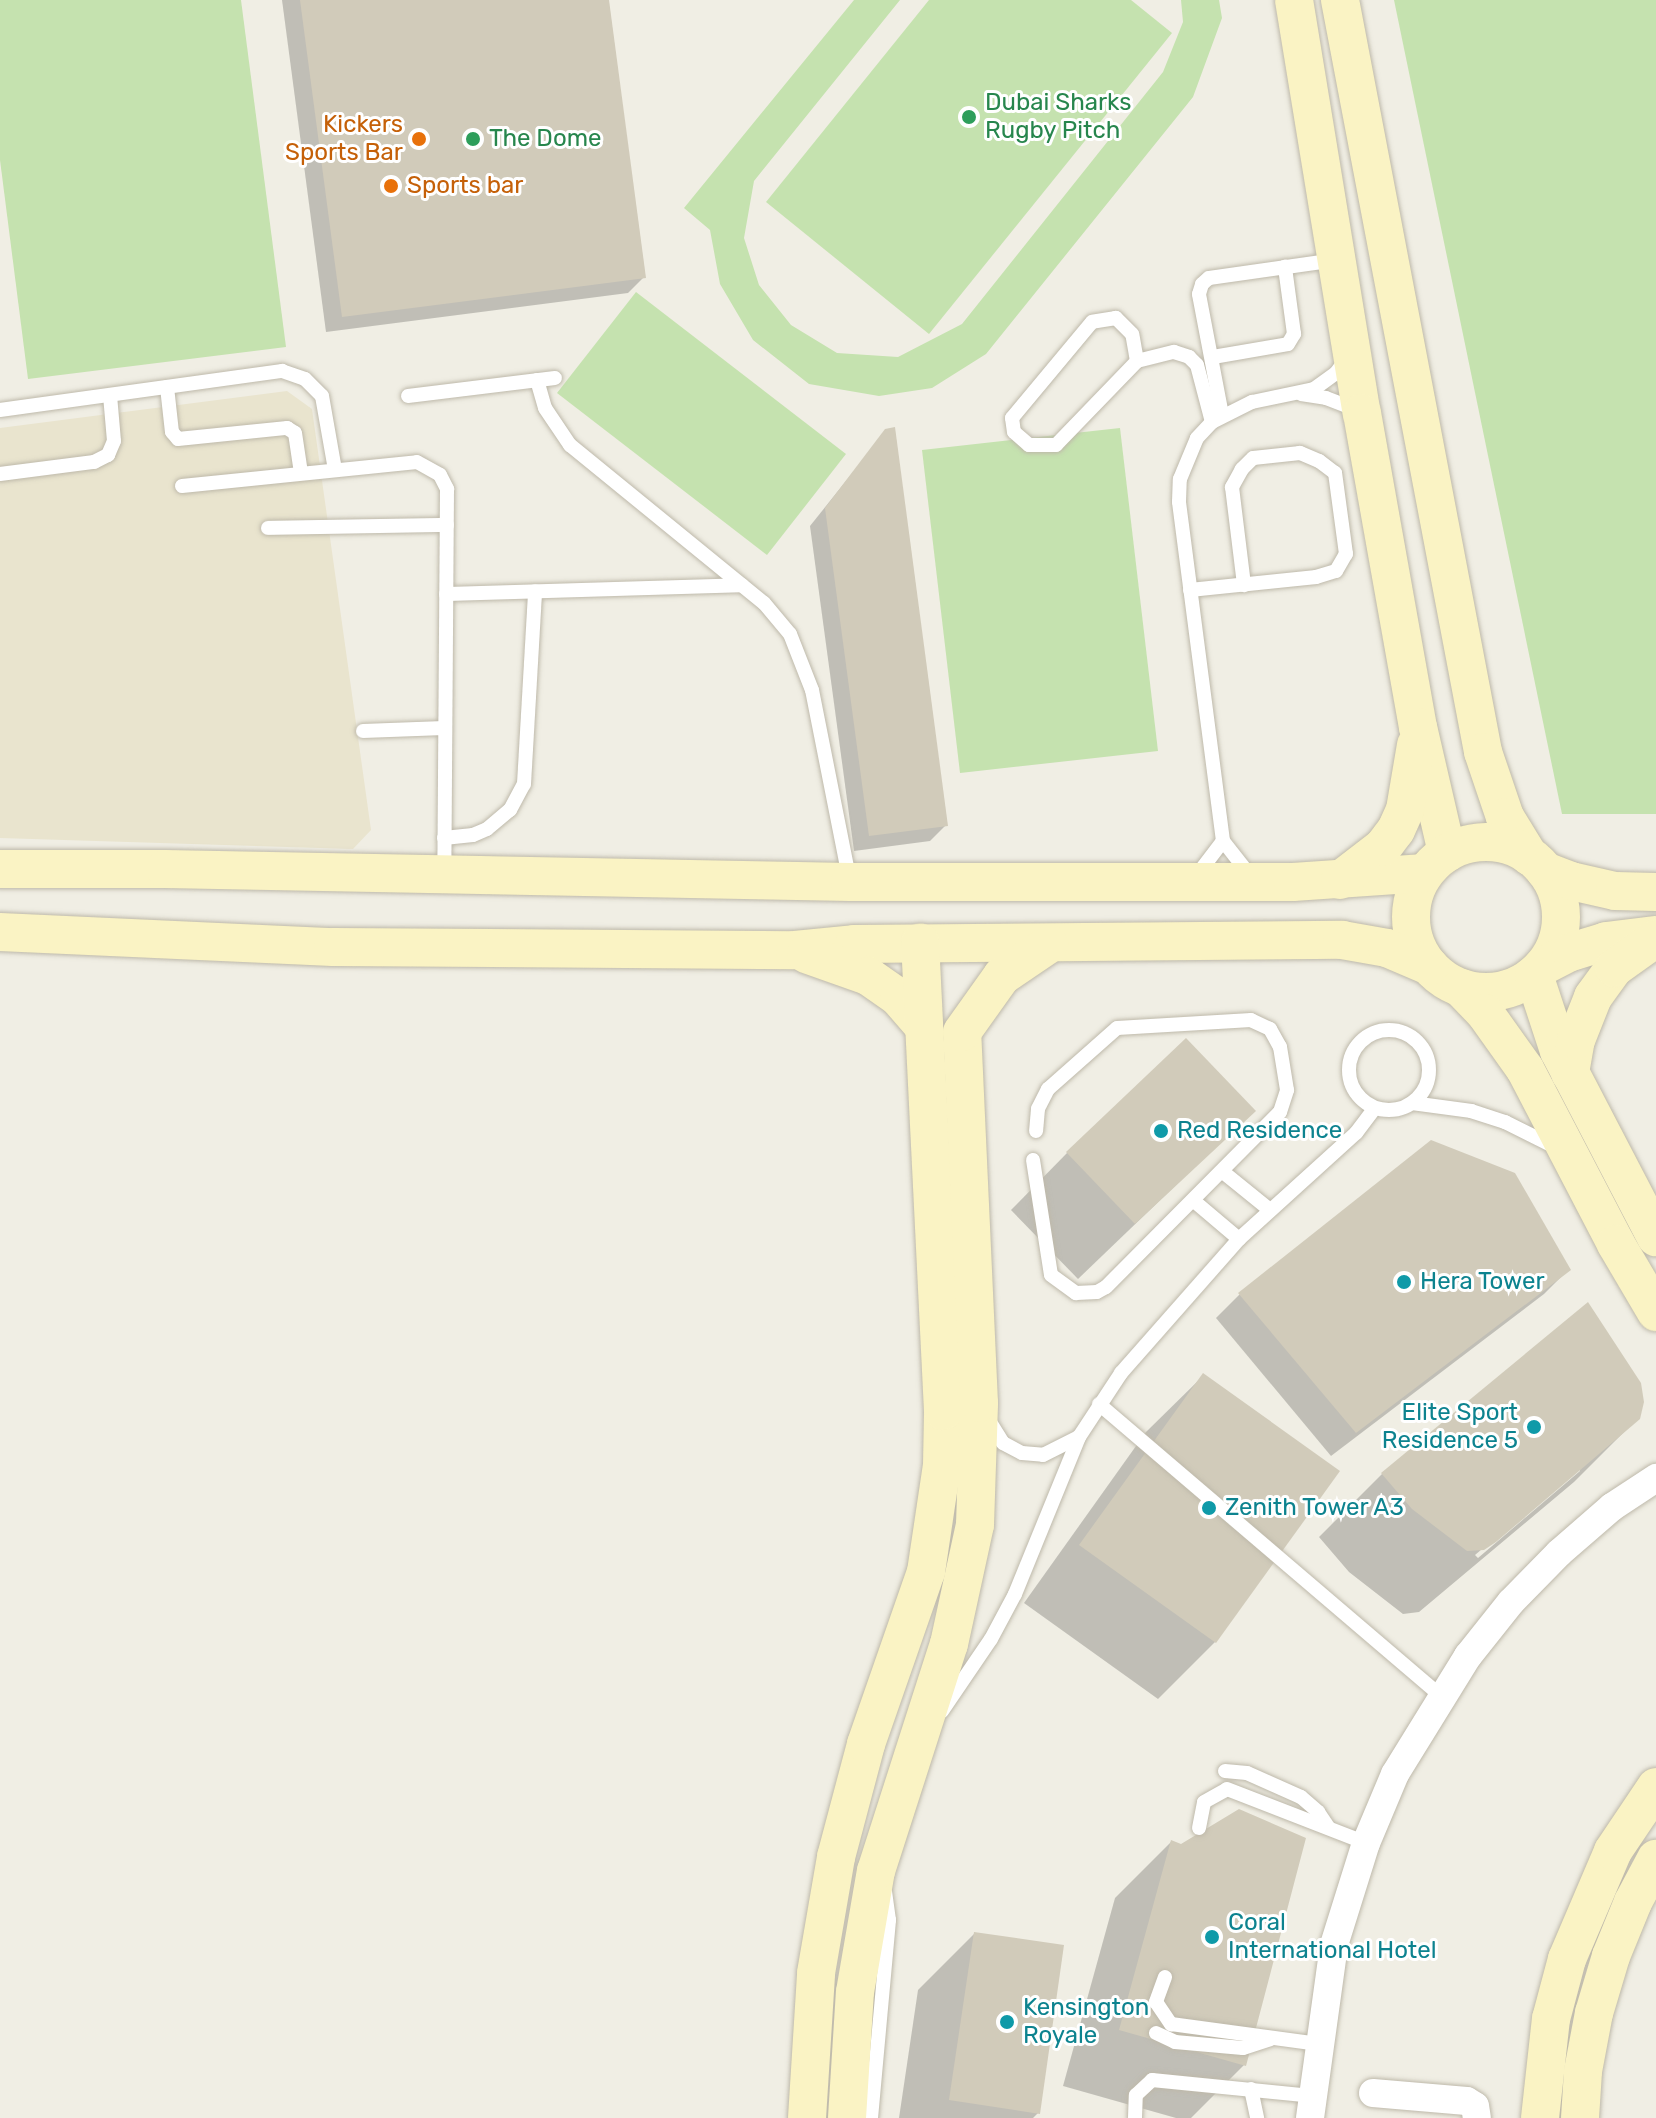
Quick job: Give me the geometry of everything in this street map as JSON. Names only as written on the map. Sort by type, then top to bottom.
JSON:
[{"type":"main road","points":[[1294,0],[1351,349],[1418,727],[1436,863],[1411,910],[1412,930],[1429,966]]},
{"type":"main road","points":[[1340,0],[1488,775],[1505,817],[1558,899],[1561,929],[1539,971],[1549,1027],[1656,1237]]},
{"type":"main road","points":[[1306,62],[1329,134],[1341,144],[1366,146]]},
{"type":"main road","points":[[1340,880],[1383,847],[1396,830],[1405,810],[1418,727]]},
{"type":"main road","points":[[0,869],[165,869],[444,856],[850,882],[1340,880],[1436,863],[1462,845],[1497,843],[1571,881],[1615,891],[1656,892]]},
{"type":"main road","points":[[0,932],[333,947],[795,950],[854,944],[1342,940],[1387,948],[1429,966],[1461,988],[1506,1040],[1656,1312]]},
{"type":"main road","points":[[1461,988],[1499,991],[1571,952],[1606,941],[1656,937]]},
{"type":"main road","points":[[1570,1073],[1576,1040],[1593,997],[1614,968],[1656,937]]},
{"type":"main road","points":[[807,2118],[816,1973],[836,1857],[866,1744],[914,1612],[937,1519],[943,1411],[920,943]]},
{"type":"main road","points":[[847,2118],[855,1992],[876,1871],[965,1585],[980,1464],[962,1032],[1002,976],[1049,944]]},
{"type":"main road","points":[[795,950],[868,976],[899,998],[924,1027]]},
{"type":"main road","points":[[1540,2118],[1551,2019],[1567,1959],[1613,1851],[1656,1787]]},
{"type":"main road","points":[[1580,2118],[1583,2071],[1602,1984],[1633,1902],[1656,1859]]},
{"type":"street","points":[[1311,2107],[1334,1945],[1366,1843],[1395,1774],[1441,1696],[1511,1602],[1559,1553],[1612,1507],[1656,1478]]},
{"type":"street","points":[[1373,2093],[1467,2101],[1475,2106],[1477,2118]]},
{"type":"lane","points":[[1217,419],[1213,357],[1199,294],[1202,284],[1209,278],[1336,260]]},
{"type":"lane","points":[[1213,357],[1288,344],[1294,334],[1285,267]]},
{"type":"lane","points":[[1137,361],[1132,334],[1116,318],[1092,322],[1012,418],[1014,432],[1029,445],[1056,445],[1137,361],[1174,352],[1189,357],[1197,365],[1217,419]]},
{"type":"lane","points":[[1301,394],[1336,373],[1351,349]]},
{"type":"lane","points":[[0,410],[274,371],[298,375],[312,384],[325,404],[335,470]]},
{"type":"lane","points":[[408,396],[555,378]]},
{"type":"lane","points":[[537,380],[545,408],[570,445],[778,618],[807,671],[850,882]]},
{"type":"lane","points":[[167,387],[172,432],[178,439],[287,428],[295,433],[301,473]]},
{"type":"lane","points":[[1260,881],[1238,864],[1223,841],[1179,502],[1180,479],[1197,438],[1217,419],[1252,402],[1301,394],[1326,398],[1362,413]]},
{"type":"lane","points":[[0,474],[94,462],[108,455],[114,441],[110,395]]},
{"type":"lane","points":[[1190,590],[1244,585],[1316,577],[1336,571],[1346,554],[1335,473],[1319,461],[1300,453],[1253,458],[1242,469],[1232,487],[1244,585]]},
{"type":"lane","points":[[182,486],[425,464],[440,475],[447,489],[444,856]]},
{"type":"lane","points":[[268,528],[447,525]]},
{"type":"lane","points":[[446,594],[742,585]]},
{"type":"lane","points":[[444,856],[459,838],[487,829],[510,810],[524,784],[535,591]]},
{"type":"lane","points":[[363,731],[444,728]]},
{"type":"lane","points":[[1189,881],[1210,862],[1223,841]]},
{"type":"lane","points":[[1033,1160],[1047,1265],[1058,1283],[1076,1293],[1097,1292],[1106,1287],[1273,1121],[1285,1102],[1286,1074],[1276,1037],[1270,1029],[1251,1020],[1117,1028],[1048,1089],[1038,1109],[1036,1131]]},
{"type":"lane","points":[[1391,1030],[1414,1038],[1428,1059],[1427,1084],[1412,1103],[1400,1109],[1375,1108],[1356,1093],[1349,1069],[1357,1045],[1378,1031],[1391,1030]]},
{"type":"lane","points":[[1412,1103],[1471,1111],[1527,1132],[1570,1155]]},
{"type":"lane","points":[[918,1743],[991,1639],[1015,1594],[1079,1437],[1099,1404],[1145,1344],[1239,1239],[1356,1133],[1375,1108]]},
{"type":"lane","points":[[1223,1172],[1270,1210]]},
{"type":"lane","points":[[1194,1201],[1239,1239]]},
{"type":"lane","points":[[979,1403],[1003,1443],[1022,1453],[1043,1455],[1079,1437]]},
{"type":"lane","points":[[1099,1404],[1441,1696]]},
{"type":"lane","points":[[1225,1771],[1247,1773],[1301,1797],[1318,1812],[1328,1827]]},
{"type":"lane","points":[[1199,1828],[1204,1802],[1227,1789],[1366,1843]]},
{"type":"lane","points":[[871,2118],[889,1911],[876,1871]]},
{"type":"lane","points":[[1165,1977],[1156,2002],[1159,2011],[1171,2024],[1319,2044]]},
{"type":"lane","points":[[1156,2033],[1175,2042],[1243,2048],[1273,2038]]},
{"type":"lane","points":[[1135,2118],[1136,2095],[1152,2080],[1251,2089],[1311,2107]]},
{"type":"lane","points":[[1251,2089],[1257,2118]]},
{"type":"shaded area","points":[[287,391],[312,409],[371,830],[353,849],[0,838],[0,428]]},
{"type":"green space","points":[[0,0],[241,0],[286,347],[28,379],[0,160]]},
{"type":"green space","points":[[854,0],[900,0],[754,181],[744,238],[759,285],[791,325],[837,353],[898,357],[962,324],[1163,72],[1183,22],[1181,0],[1219,0],[1222,18],[1193,97],[986,354],[932,388],[879,396],[809,384],[753,340],[720,284],[710,230],[684,208]]},
{"type":"green space","name":"Dubai Sharks Rugby Pitch","points":[[929,0],[1131,0],[1172,33],[929,334],[766,202]]},
{"type":"green space","points":[[1394,0],[1656,0],[1656,814],[1562,814]]},
{"type":"green space","points":[[636,292],[846,454],[767,555],[557,393]]},
{"type":"green space","points":[[1120,428],[1158,751],[960,773],[922,450]]},
{"type":"building","name":"The Dome","points":[[300,0],[609,0],[646,278],[342,317]]},
{"type":"building","points":[[895,427],[948,826],[869,836],[825,508],[885,429]]},
{"type":"building","name":"Red Residence","points":[[1186,1038],[1256,1111],[1135,1224],[1066,1152]]},
{"type":"building","name":"Hera Tower","points":[[1431,1140],[1515,1173],[1571,1270],[1356,1433],[1238,1293]]},
{"type":"building","name":"Elite Sport Residence 5","points":[[1588,1302],[1641,1383],[1644,1402],[1640,1419],[1496,1542],[1484,1550],[1467,1551],[1412,1509],[1381,1473]]},
{"type":"building","name":"Zenith Tower A3","points":[[1203,1373],[1340,1471],[1216,1643],[1079,1545]]},
{"type":"building","name":"Coral International Hotel","points":[[1239,1809],[1306,1838],[1246,2066],[1119,2030],[1171,1840],[1181,1844]]},
{"type":"building","name":"Kensington Royale","points":[[974,1932],[1064,1945],[1040,2114],[949,2100]]},
{"type":"place","name":"Dubai Sharks Rugby Pitch","points":[[969,117]]},
{"type":"place","name":"Kickers Sports Bar","points":[[419,139]]},
{"type":"place","name":"The Dome","points":[[473,139]]},
{"type":"place","name":"Sports bar","points":[[391,186]]},
{"type":"place","name":"Red Residence","points":[[1161,1131]]},
{"type":"place","name":"Hera Tower","points":[[1404,1282]]},
{"type":"place","name":"Elite Sport Residence 5","points":[[1534,1427]]},
{"type":"place","name":"Zenith Tower A3","points":[[1209,1508]]},
{"type":"place","name":"Coral International Hotel","points":[[1212,1937]]},
{"type":"place","name":"Kensington Royale","points":[[1007,2022]]}]
